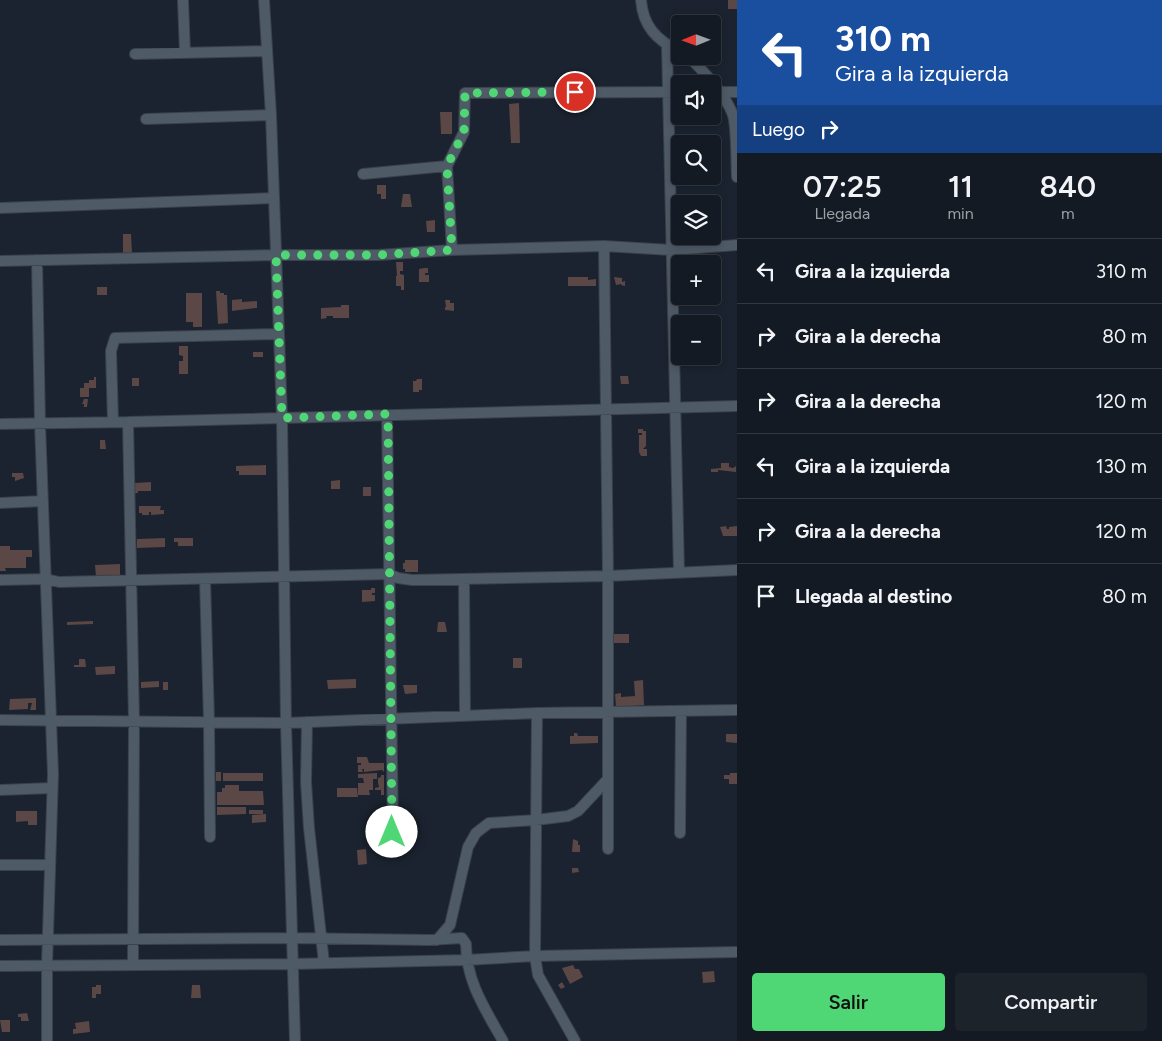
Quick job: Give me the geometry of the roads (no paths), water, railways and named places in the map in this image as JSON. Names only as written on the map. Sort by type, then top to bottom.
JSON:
[{"type":"street","points":[[183,0],[185,53]]},
{"type":"street","points":[[264,0],[282,418],[286,723],[295,1041]]},
{"type":"street","points":[[641,0],[642,8],[653,34],[671,47]]},
{"type":"street","points":[[667,45],[679,573]]},
{"type":"street","points":[[135,54],[266,51]]},
{"type":"street","points":[[697,65],[706,75]]},
{"type":"street","points":[[452,250],[447,166],[464,132],[465,93],[668,92]]},
{"type":"street","points":[[721,92],[737,92]]},
{"type":"street","points":[[721,99],[733,115],[737,177]]},
{"type":"street","points":[[146,119],[270,115]]},
{"type":"street","points":[[363,174],[447,166]]},
{"type":"street","points":[[0,208],[274,198]]},
{"type":"street","points":[[0,261],[276,255],[378,255],[452,250],[604,246],[671,250],[737,245]]},
{"type":"street","points":[[604,246],[608,576],[608,849]]},
{"type":"street","points":[[37,260],[40,424],[52,719],[47,1041]]},
{"type":"street","points":[[113,422],[111,351],[115,338],[279,334]]},
{"type":"street","points":[[0,424],[737,406]]},
{"type":"street","points":[[388,414],[392,832]]},
{"type":"street","points":[[128,422],[134,720],[133,964]]},
{"type":"street","points":[[0,503],[43,501]]},
{"type":"street","points":[[0,580],[46,579],[59,582],[132,581],[390,574],[398,578],[412,580],[608,576],[737,570]]},
{"type":"street","points":[[205,579],[210,837]]},
{"type":"street","points":[[464,579],[465,716]]},
{"type":"street","points":[[0,720],[52,719],[286,723],[537,713],[737,710]]},
{"type":"street","points":[[680,833],[681,712]]},
{"type":"street","points":[[537,713],[535,956],[538,975],[575,1041]]},
{"type":"street","points":[[307,722],[306,782],[309,828],[324,963]]},
{"type":"street","points":[[437,940],[450,925],[468,846],[476,833],[489,823],[568,816],[578,811],[608,779]]},
{"type":"street","points":[[0,790],[52,788]]},
{"type":"street","points":[[0,865],[50,865]]},
{"type":"street","points":[[0,940],[292,938],[437,940],[462,938],[466,944],[466,960],[474,990],[502,1041]]},
{"type":"street","points":[[0,966],[292,964],[737,952]]}]
